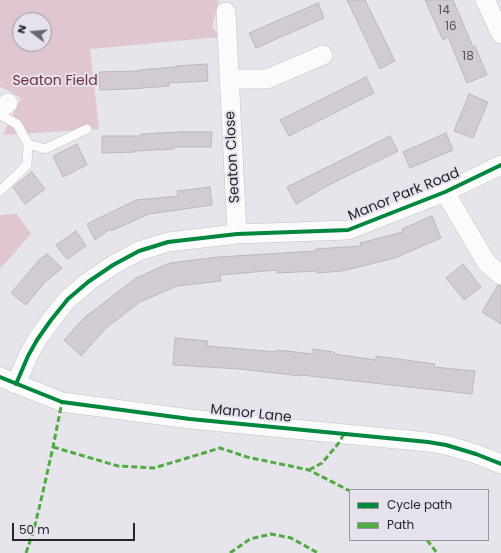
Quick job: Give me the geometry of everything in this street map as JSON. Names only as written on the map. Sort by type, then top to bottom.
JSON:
[{"type":"street","points":[[485,0],[501,34]]},
{"type":"street","name":"Seaton Close","points":[[226,12],[237,234]]},
{"type":"street","points":[[229,79],[267,79],[323,55]]},
{"type":"street","name":"Manor Park Road","points":[[8,380],[28,356],[50,320],[68,299],[88,282],[113,265],[139,251],[168,242],[237,234],[348,230],[445,192],[501,165]]},
{"type":"street","points":[[445,192],[486,262],[501,275]]},
{"type":"street","name":"Manor Lane","points":[[8,380],[62,402],[190,419],[428,442],[446,445],[476,454],[501,464]]},
{"type":"lane","points":[[0,191],[27,165],[28,144],[17,124],[3,109]]},
{"type":"lane","points":[[28,144],[45,149],[87,130]]},
{"type":"green space","name":"Seaton Field","points":[[0,0],[219,1],[212,27],[220,37],[90,49],[99,129],[3,135],[21,98],[2,87],[0,88]]},
{"type":"green space","points":[[17,214],[31,234],[0,269],[0,215]]},
{"type":"building","points":[[347,0],[365,0],[395,61],[380,69]]},
{"type":"building","points":[[425,0],[453,0],[487,75],[467,83],[448,37],[443,40]]},
{"type":"building","points":[[318,3],[324,18],[256,48],[249,33]]},
{"type":"building","points":[[207,64],[208,81],[168,83],[169,86],[100,90],[99,72],[139,71]]},
{"type":"building","points":[[366,77],[374,93],[289,136],[280,120]]},
{"type":"building","points":[[469,94],[488,102],[473,138],[454,131]]},
{"type":"building","points":[[212,132],[211,147],[174,147],[174,149],[102,153],[102,136],[141,136],[141,134]]},
{"type":"building","points":[[446,133],[453,150],[410,168],[403,152]]},
{"type":"building","points":[[390,136],[398,151],[327,186],[296,204],[287,187]]},
{"type":"building","points":[[77,144],[87,165],[63,177],[53,156]]},
{"type":"building","points":[[32,172],[45,189],[25,204],[13,187]]},
{"type":"building","points":[[210,187],[212,205],[149,214],[111,231],[110,229],[95,240],[87,224],[136,200],[178,196],[177,191]]},
{"type":"building","points":[[432,216],[441,238],[395,258],[342,271],[317,273],[317,271],[277,273],[277,270],[220,275],[221,281],[177,286],[140,302],[106,328],[81,356],[64,340],[84,318],[136,278],[170,263],[218,257],[316,251],[316,249],[361,246],[360,243],[403,232],[402,229]]},
{"type":"building","points":[[76,231],[86,246],[67,259],[56,245]]},
{"type":"building","points":[[47,254],[62,268],[45,282],[26,305],[11,293],[39,260]]},
{"type":"building","points":[[463,264],[481,287],[464,300],[446,278]]},
{"type":"building","points":[[498,285],[501,286],[501,324],[482,312]]},
{"type":"building","points":[[175,338],[208,341],[207,346],[277,352],[277,350],[313,354],[313,349],[334,352],[334,354],[376,360],[376,356],[435,364],[434,367],[475,371],[472,394],[240,369],[173,365]]},
{"type":"marked path","points":[[26,553],[34,529],[42,496],[62,402]]},
{"type":"marked path","points":[[309,470],[322,463],[338,444],[344,434]]},
{"type":"marked path","points":[[53,447],[118,466],[154,468],[220,448],[247,457],[309,470],[349,490]]},
{"type":"marked path","points":[[230,553],[250,539],[271,534],[291,538],[318,553]]},
{"type":"marked path","points":[[428,541],[437,553]]},
{"type":"cycle path","points":[[16,384],[28,356],[37,340],[68,299],[88,282],[113,265],[139,251],[168,242],[237,234],[348,230],[445,192],[501,165]]},
{"type":"cycle path","points":[[0,377],[62,402],[190,419],[428,442],[446,445],[476,454],[501,464]]}]
